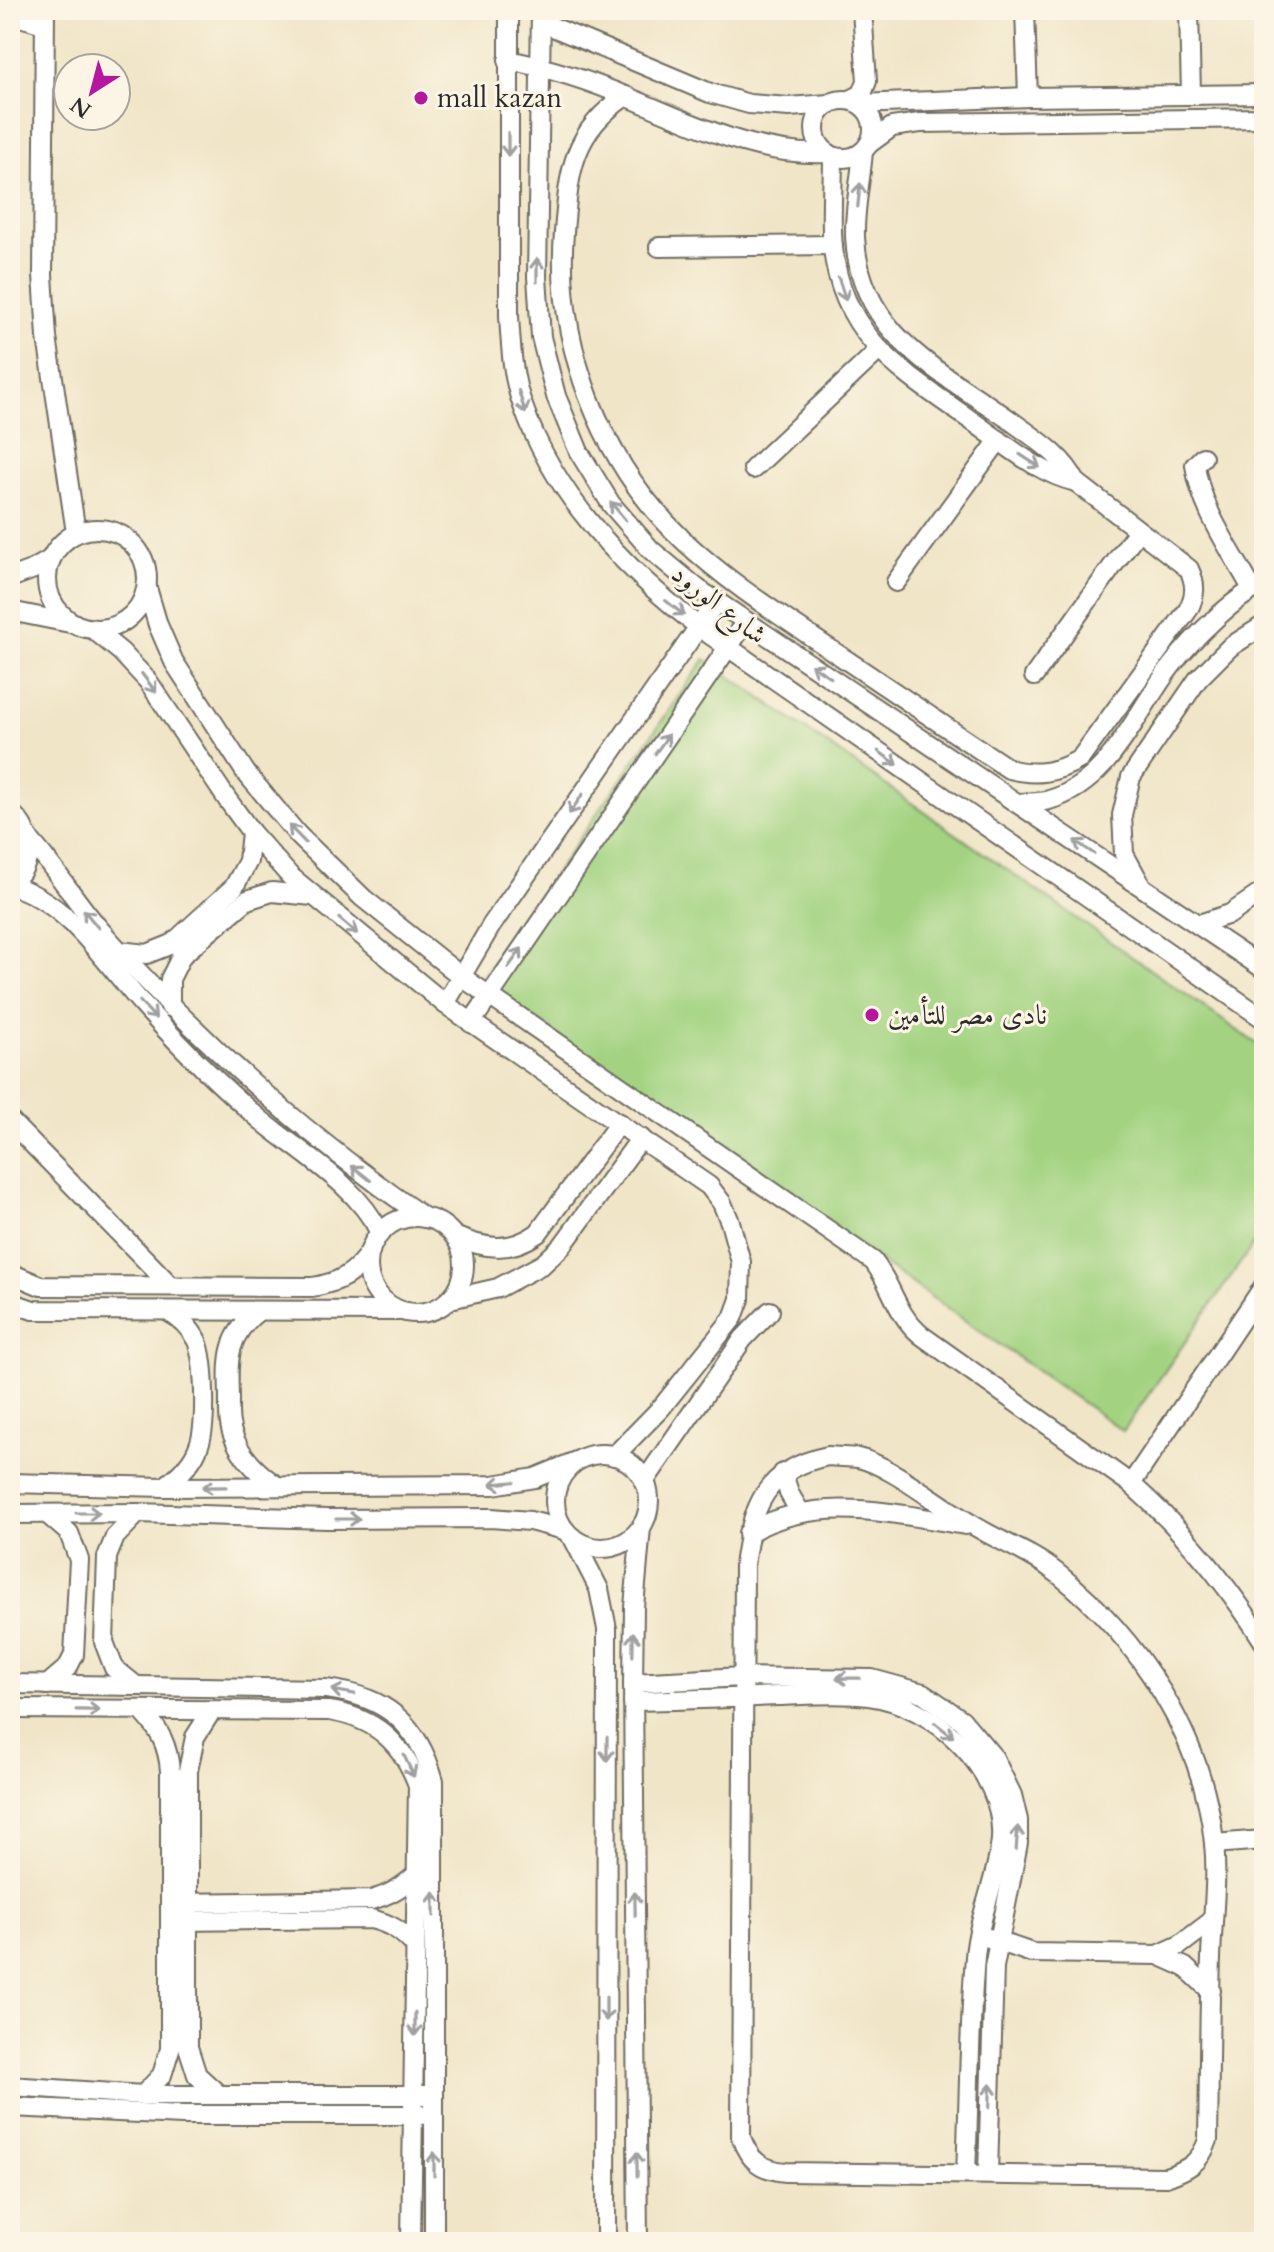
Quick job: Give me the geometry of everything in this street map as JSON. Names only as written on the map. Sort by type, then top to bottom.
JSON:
[{"type":"street","name":"شارع الورود","points":[[509,10],[509,316],[512,362],[522,404],[538,445],[561,484],[637,574],[699,627],[1264,1019]]},
{"type":"street","points":[[855,102],[867,81],[862,10]]},
{"type":"street","points":[[1025,10],[1028,97]]},
{"type":"street","points":[[1189,10],[1191,95]]},
{"type":"street","points":[[10,14],[45,17],[43,275],[47,337],[76,533]]},
{"type":"street","name":"شارع الورود","points":[[541,16],[537,277],[541,337],[556,396],[579,452],[611,504],[651,550],[716,602],[1264,969]]},
{"type":"street","points":[[541,16],[710,93],[762,105],[789,107],[829,104],[839,100],[1264,94]]},
{"type":"street","points":[[508,60],[541,66],[738,141],[801,155],[830,155],[844,159],[867,147],[892,127],[920,123],[1264,118]]},
{"type":"street","points":[[626,96],[604,110],[588,129],[577,152],[567,200],[563,249],[565,298],[587,394],[607,439],[632,481],[684,541],[736,585],[1009,769],[1028,774],[1065,768],[1080,759],[1193,601],[1195,590],[1189,569],[1137,532],[1076,482],[1068,466],[1045,446],[901,341],[881,319],[866,292],[858,263],[855,234],[872,122],[855,102]]},
{"type":"street","points":[[829,104],[821,111],[814,131],[817,142],[830,155],[837,272],[845,301],[859,327],[878,351],[933,393],[1056,477],[1076,482]]},
{"type":"street","points":[[659,247],[833,245]]},
{"type":"street","points":[[753,469],[878,351]]},
{"type":"street","points":[[933,393],[946,375]]},
{"type":"street","points":[[896,582],[999,440]]},
{"type":"street","points":[[1018,803],[1049,800],[1080,785],[1106,763],[1173,663],[1233,603],[1258,586],[1210,513],[1198,483],[1195,465],[1203,457]]},
{"type":"street","points":[[10,578],[51,559],[66,539],[76,533],[103,529],[128,539],[144,561],[147,588],[158,625],[179,671],[239,763],[298,835],[363,898],[462,977],[863,1253],[880,1270],[901,1315],[921,1335],[1131,1484],[1200,1551],[1236,1598],[1264,1642]]},
{"type":"street","points":[[1034,676],[1137,532]]},
{"type":"street","points":[[51,559],[47,584],[56,608],[121,652],[148,681],[251,832],[290,876],[445,1004],[709,1186],[722,1203],[737,1241],[741,1262],[740,1299],[733,1318],[661,1408],[614,1456]]},
{"type":"street","points":[[10,611],[52,617],[84,626],[112,627],[128,618],[140,605],[147,588]]},
{"type":"street","points":[[445,1004],[491,926],[716,602]]},
{"type":"street","points":[[471,1023],[746,621]]},
{"type":"street","points":[[1141,885],[1124,854],[1122,815],[1131,777],[1198,679],[1230,647],[1264,625]]},
{"type":"street","points":[[10,812],[87,915],[170,1007],[279,1108],[374,1183],[454,1236],[489,1248],[507,1248],[524,1243],[547,1222],[619,1123]]},
{"type":"street","points":[[119,951],[147,954],[160,951],[182,934],[234,887],[248,861],[251,832]]},
{"type":"street","points":[[10,885],[18,878],[28,859],[28,838]]},
{"type":"street","points":[[10,885],[28,890],[61,912],[143,1006],[212,1076],[257,1117],[352,1192],[373,1218],[380,1233]]},
{"type":"street","points":[[1199,924],[1230,914],[1264,891]]},
{"type":"street","points":[[170,1007],[170,979],[182,955],[247,900],[272,892],[313,896]]},
{"type":"street","points":[[10,1121],[171,1286]]},
{"type":"street","points":[[10,1302],[33,1310],[431,1311],[450,1299],[498,1288],[543,1264],[562,1246],[641,1138]]},
{"type":"street","points":[[10,1273],[41,1286],[326,1285],[352,1273],[380,1233],[400,1220],[425,1218]]},
{"type":"street","points":[[450,1299],[461,1280],[463,1269],[463,1257],[454,1236]]},
{"type":"street","points":[[370,1251],[368,1263],[373,1287],[380,1298],[401,1311]]},
{"type":"street","points":[[1131,1484],[1264,1286]]},
{"type":"street","points":[[164,1487],[185,1469],[203,1431],[198,1342],[190,1329],[167,1311]]},
{"type":"street","points":[[644,1482],[743,1339],[770,1311]]},
{"type":"street","points":[[257,1312],[241,1327],[228,1359],[230,1429],[244,1456],[277,1486]]},
{"type":"street","points":[[10,1483],[164,1487],[493,1485],[535,1478],[594,1454],[614,1456],[632,1465],[644,1482],[649,1505],[641,1527],[634,1607],[638,2242]]},
{"type":"street","points":[[828,1456],[860,1459],[878,1465],[907,1484],[1055,1572],[1101,1613],[1132,1649],[1163,1693],[1186,1738],[1202,1782],[1214,1844],[1208,2140],[1202,2157],[1188,2170],[1166,2177],[771,2171],[757,2164],[746,2152],[741,2137],[742,1677],[744,1566],[748,1533],[764,1493],[783,1473],[805,1461],[828,1456]]},
{"type":"street","points":[[576,1461],[566,1470],[555,1493],[555,1506],[599,1589],[607,1629],[606,2242]]},
{"type":"street","points":[[783,1473],[789,1493],[800,1512]]},
{"type":"street","points":[[895,1513],[903,1501],[907,1484]]},
{"type":"street","points":[[748,1533],[771,1519],[831,1509],[895,1513],[973,1526]]},
{"type":"street","points":[[135,1685],[114,1668],[104,1642],[107,1557],[115,1537],[138,1513]]},
{"type":"street","points":[[10,1514],[491,1518],[530,1521],[569,1534],[593,1547],[615,1546],[641,1527]]},
{"type":"street","points":[[47,1514],[69,1533],[79,1560],[74,1655],[68,1667],[47,1685]]},
{"type":"street","points":[[633,1692],[742,1677],[872,1679],[923,1693],[962,1720],[994,1758],[1006,1778],[1018,1820],[1018,1843],[994,1967],[988,2174]]},
{"type":"street","points":[[10,1684],[348,1691],[388,1708],[418,1740],[429,1760],[434,1781],[424,2095],[414,2115],[411,2242]]},
{"type":"street","points":[[633,1692],[743,1698],[869,1696],[915,1709],[951,1733],[972,1757],[987,1783],[1001,1824],[1001,1842],[977,1936],[966,2174]]},
{"type":"street","points":[[10,1709],[329,1711],[350,1714],[369,1722],[386,1733],[400,1748],[418,1785],[415,1946],[424,2095],[434,2115],[434,2242]]},
{"type":"street","points":[[142,1711],[163,1736],[169,1751],[188,2047],[197,2075],[219,2095]]},
{"type":"street","points":[[143,2095],[162,2075],[170,2049],[188,1771],[195,1737],[211,1712]]},
{"type":"street","points":[[1214,1844],[1264,1840]]},
{"type":"street","points":[[179,1912],[371,1900],[404,1886],[417,1874]]},
{"type":"street","points":[[179,1912],[371,1919],[388,1923],[404,1932],[415,1946]]},
{"type":"street","points":[[1158,1955],[1180,1945],[1213,1920]]},
{"type":"street","points":[[977,1936],[998,1939],[1032,1953]]},
{"type":"street","points":[[974,1968],[994,1967],[1032,1953],[1158,1955],[1185,1967],[1211,1991]]},
{"type":"street","points":[[10,2086],[143,2095],[424,2095]]},
{"type":"street","points":[[10,2107],[183,2115],[434,2115]]},
{"type":"green space","name":"نادى مصر للتأمين","points":[[705,659],[1264,1049],[1264,1229],[1123,1431],[480,981]]},
{"type":"place","name":"mall kazan","points":[[421,98]]},
{"type":"place","name":"نادى مصر للتأمين","points":[[872,1015]]}]
